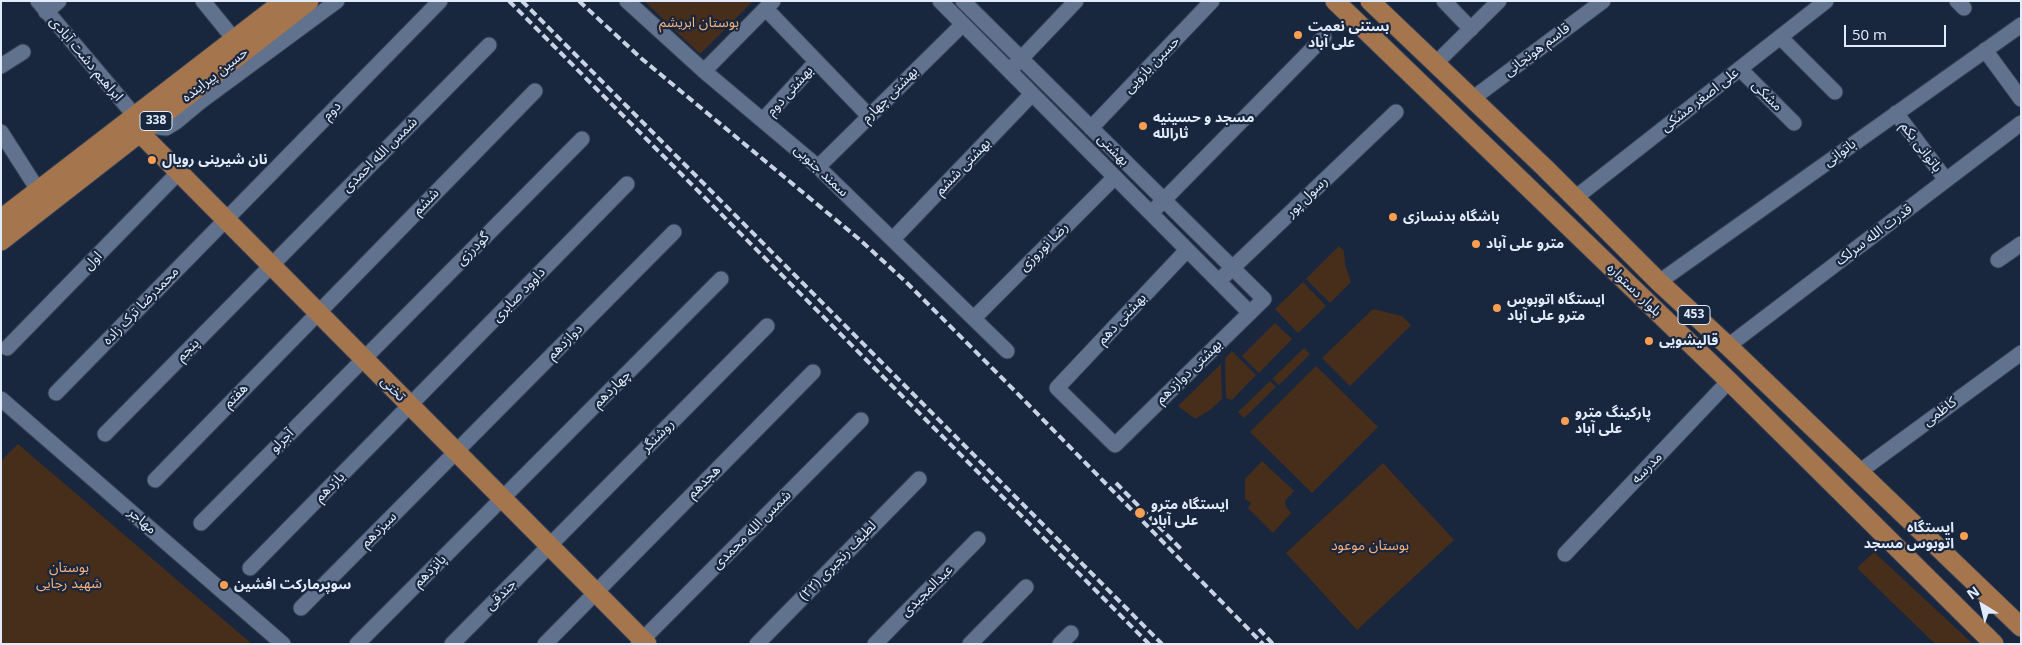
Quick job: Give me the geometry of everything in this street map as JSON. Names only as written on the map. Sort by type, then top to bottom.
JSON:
[{"type":"main road","name":"حسین پیراینده","points":[[1,241],[142,125],[284,1]]},
{"type":"main road","name":"حسین پیراینده","points":[[1,219],[38,190],[142,125],[310,1]]},
{"type":"main road","name":"بلوار دستواره","points":[[1335,1],[1729,381],[1994,644]]},
{"type":"main road","name":"بلوار دستواره","points":[[1370,1],[1659,282],[2018,620]]},
{"type":"main road","name":"تختی","points":[[142,125],[178,173],[596,592],[642,642]]},
{"type":"street","points":[[42,6],[59,1]]},
{"type":"street","points":[[203,1],[229,33]]},
{"type":"street","points":[[269,1],[186,65],[142,125],[166,128],[176,122],[200,102],[337,1]]},
{"type":"street","name":"دوم","points":[[225,220],[440,1]]},
{"type":"street","name":"سمند جنوبی","points":[[627,1],[704,71],[764,120],[818,168],[1007,351]]},
{"type":"street","points":[[940,1],[1250,313]]},
{"type":"street","name":"بهشتی","points":[[963,1],[1264,299]]},
{"type":"street","points":[[1009,71],[1076,1]]},
{"type":"street","name":"حسین بازویی","points":[[1091,128],[1212,1]]},
{"type":"street","points":[[1444,1],[1471,28]]},
{"type":"street","points":[[1435,64],[1499,1]]},
{"type":"street","name":"قاسم هونجانی","points":[[1472,99],[1603,1]]},
{"type":"street","name":"علی اصغر مشکی","points":[[1574,198],[1826,1]]},
{"type":"street","points":[[704,71],[769,5]]},
{"type":"street","name":"بهشتی دوم","points":[[769,5],[816,62],[869,116]]},
{"type":"street","name":"ابراهیم دشت آبادی","points":[[42,6],[142,125]]},
{"type":"street","name":"بهشتی چهارم","points":[[818,168],[962,24]]},
{"type":"street","name":"باتوانی","points":[[1659,282],[2021,24]]},
{"type":"street","points":[[1151,214],[1324,37]]},
{"type":"street","points":[[1780,37],[1834,92]]},
{"type":"street","name":"شمس الله احمدی","points":[[271,266],[489,45]]},
{"type":"street","points":[[1985,50],[2021,99]]},
{"type":"street","points":[[1,66],[23,52]]},
{"type":"street","name":"بهشتی دوم","points":[[764,120],[816,62]]},
{"type":"street","name":"مشکی","points":[[1740,68],[1794,123]]},
{"type":"street","name":"ششم","points":[[318,313],[535,91]]},
{"type":"street","name":"بهشتی ششم","points":[[893,239],[1032,94]]},
{"type":"street","name":"رسول پور","points":[[1219,282],[1396,112]]},
{"type":"street","name":"باتوانی یکم","points":[[1896,114],[1946,180]]},
{"type":"street","name":"قدرت الله سرلک","points":[[1728,346],[2021,123]]},
{"type":"street","points":[[1,132],[38,190]]},
{"type":"street","name":"گودرزی","points":[[364,359],[582,139]]},
{"type":"street","name":"اول","points":[[7,348],[178,173]]},
{"type":"street","name":"رضا نوروزی","points":[[974,318],[1115,177]]},
{"type":"street","name":"داوود صابری","points":[[410,406],[627,184]]},
{"type":"street","name":"محمدرضا ترک زاده","points":[[56,393],[225,220]]},
{"type":"street","name":"دوازدهم","points":[[456,452],[674,232]]},
{"type":"street","points":[[1998,260],[2021,244]]},
{"type":"street","name":"بهشتی دهم","points":[[1115,445],[1057,388],[1187,250]]},
{"type":"street","name":"پنجم","points":[[104,434],[271,266]]},
{"type":"street","name":"چهاردهم","points":[[503,499],[721,279]]},
{"type":"street","name":"بهشتی دوازدهم","points":[[1115,445],[1264,299]]},
{"type":"street","name":"هفتم","points":[[155,480],[318,313]]},
{"type":"street","name":"روشنگر","points":[[550,546],[767,326]]},
{"type":"street","name":"کاظمی","points":[[1859,472],[2021,353]]},
{"type":"street","name":"آجرلو","points":[[201,523],[364,359]]},
{"type":"street","name":"هجدهم","points":[[545,644],[813,372]]},
{"type":"street","name":"مدرسه","points":[[1565,554],[1729,381]]},
{"type":"street","name":"مهاجر","points":[[1,399],[283,644]]},
{"type":"street","name":"یازدهم","points":[[250,568],[410,406]]},
{"type":"street","name":"شمس الله محمدی","points":[[642,642],[861,420]]},
{"type":"street","name":"سیزدهم","points":[[301,608],[456,452]]},
{"type":"street","name":"لطیف رنجبری (۲۲)","points":[[756,644],[919,479]]},
{"type":"street","name":"پانزدهم","points":[[357,644],[503,499]]},
{"type":"street","name":"عبدالمجیدی","points":[[875,644],[978,539]]},
{"type":"street","name":"جندقی","points":[[452,644],[550,546]]},
{"type":"street","points":[[970,644],[1026,587]]},
{"type":"street","points":[[1060,644],[1071,633]]},
{"type":"green space","name":"بوستان ابریشم","points":[[644,1],[753,1],[700,54]]},
{"type":"green space","points":[[1339,246],[1344,251],[1345,264],[1351,282],[1330,303],[1306,279]]},
{"type":"green space","points":[[1303,282],[1326,306],[1298,333],[1275,309]]},
{"type":"green space","points":[[1373,309],[1402,316],[1411,325],[1350,386],[1322,358]]},
{"type":"green space","points":[[1275,323],[1292,339],[1259,373],[1242,356]]},
{"type":"green space","points":[[1304,348],[1310,354],[1279,385],[1272,379]]},
{"type":"green space","points":[[1232,351],[1256,375],[1232,400],[1226,398],[1225,358]]},
{"type":"green space","points":[[1221,364],[1222,399],[1210,410],[1195,419],[1178,406]]},
{"type":"green space","points":[[1316,366],[1378,427],[1312,493],[1250,432]]},
{"type":"green space","points":[[1270,381],[1276,387],[1244,418],[1238,412]]},
{"type":"green space","name":"بوستان شهید رجایی","points":[[18,444],[252,644],[1,644],[1,461]]},
{"type":"green space","points":[[1262,461],[1294,491],[1285,501],[1286,507],[1291,513],[1273,533],[1248,508],[1251,503],[1245,499],[1245,479]]},
{"type":"green space","name":"بوستان موعود","points":[[1383,463],[1454,540],[1357,630],[1286,553]]},
{"type":"green space","points":[[1874,552],[1973,644],[1935,644],[1857,568]]},
{"type":"railway","points":[[509,1],[1149,644]]},
{"type":"railway","points":[[522,1],[1162,644]]},
{"type":"railway","points":[[579,1],[642,59],[859,239],[906,282],[1263,644]]},
{"type":"railway","points":[[1116,483],[1181,549]]},
{"type":"railway","points":[[1259,629],[1273,644]]},
{"type":"place","name":"بستنی نعمت علی آباد","points":[[1298,35]]},
{"type":"place","name":"مسجد و حسینیه ثارالله","points":[[1143,126]]},
{"type":"place","name":"نان شیرینی رویال","points":[[152,160]]},
{"type":"place","name":"باشگاه بدنسازی","points":[[1393,217]]},
{"type":"place","name":"مترو علی آباد","points":[[1476,244]]},
{"type":"place","name":"ایستگاه اتوبوس مترو علی آباد","points":[[1497,308]]},
{"type":"place","name":"قالیشویی","points":[[1649,341]]},
{"type":"place","name":"پارکینگ مترو علی آباد","points":[[1565,421]]},
{"type":"place","name":"ایستگاه مترو علی آباد","points":[[1140,513]]},
{"type":"place","name":"ایستگاه اتوبوس مسجد","points":[[1964,536]]},
{"type":"place","name":"سوپرمارکت افشین","points":[[224,585]]}]
